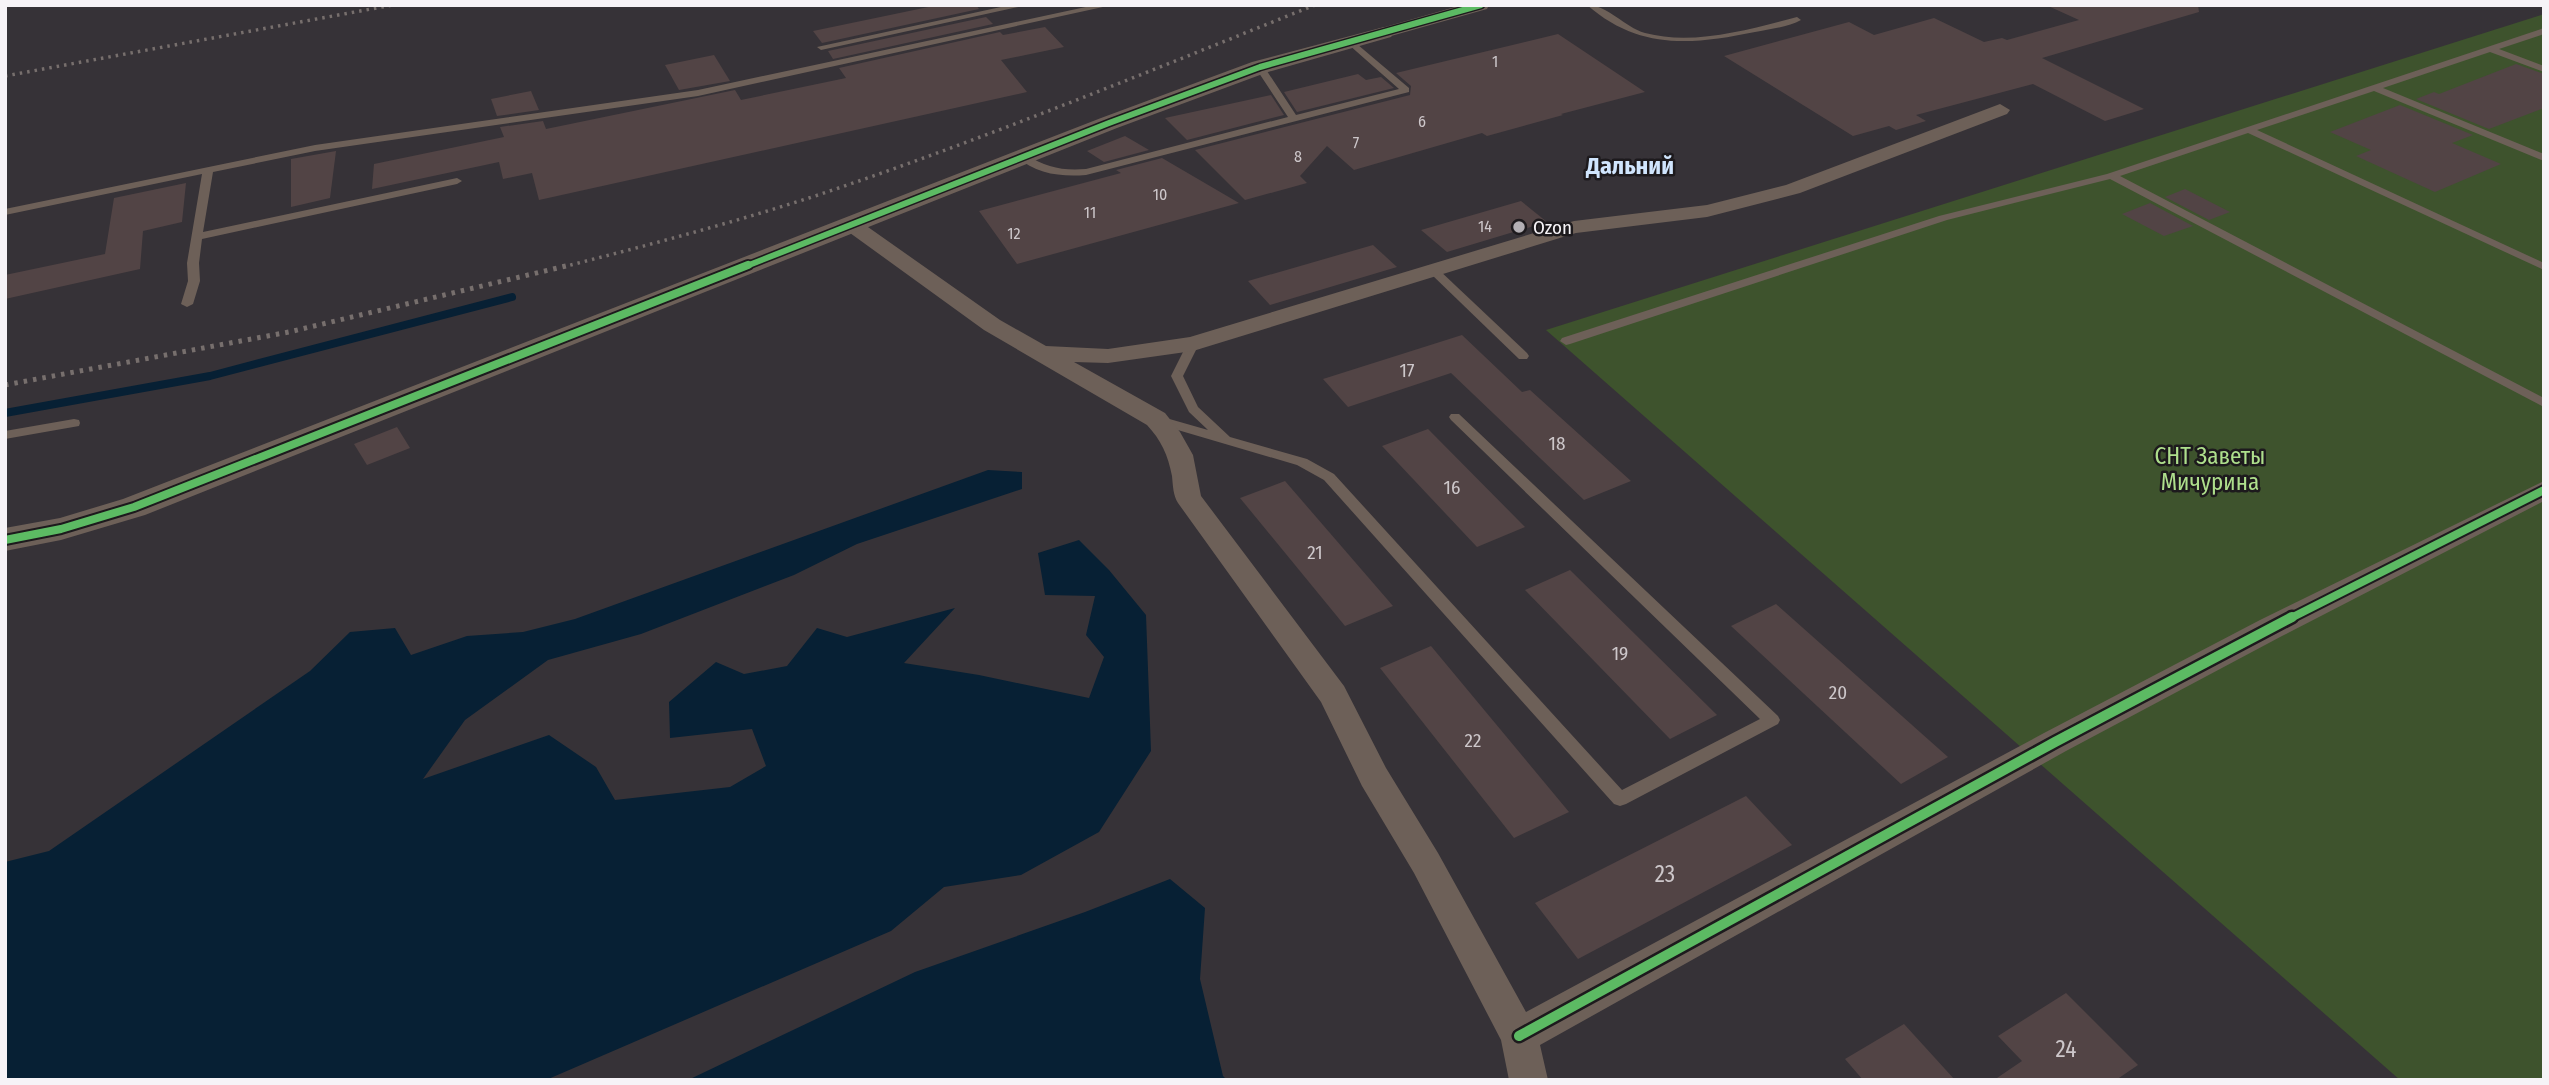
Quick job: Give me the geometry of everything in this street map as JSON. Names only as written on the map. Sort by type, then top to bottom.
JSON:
[{"type":"street","points":[[5,540],[61,529],[134,507],[1022,157],[1260,67],[1481,5]]},
{"type":"street","points":[[1038,352],[1108,356],[1193,344],[1574,227],[1707,211],[1793,188],[2000,110]]},
{"type":"street","points":[[850,225],[992,325],[1156,419],[1172,436],[1183,461],[1188,497],[1333,695],[1374,777],[1426,863],[1519,1036],[1529,1080]]},
{"type":"street","points":[[1519,1036],[2091,723],[2271,628],[2544,490]]},
{"type":"lane","points":[[821,47],[1023,5]]},
{"type":"lane","points":[[5,212],[352,142],[698,93],[1108,5]]},
{"type":"lane","points":[[1591,5],[1640,34],[1658,38],[1742,33],[1797,20]]},
{"type":"lane","points":[[1566,341],[1942,218],[2111,176],[2544,31]]},
{"type":"lane","points":[[1022,157],[1047,172],[1062,175],[1086,172],[1406,90],[1351,42]]},
{"type":"lane","points":[[2490,49],[2544,69]]},
{"type":"lane","points":[[1260,67],[1294,119]]},
{"type":"lane","points":[[2374,88],[2544,158]]},
{"type":"lane","points":[[2249,130],[2544,267]]},
{"type":"lane","points":[[187,304],[194,281],[193,263],[208,170]]},
{"type":"lane","points":[[2111,176],[2544,403]]},
{"type":"lane","points":[[197,237],[457,181]]},
{"type":"lane","points":[[1434,271],[1523,356]]},
{"type":"lane","points":[[1193,344],[1177,376],[1194,409],[1226,440]]},
{"type":"lane","points":[[1156,419],[1302,462],[1329,477],[1620,799],[1772,720],[1455,417]]},
{"type":"lane","points":[[5,435],[74,423]]},
{"type":"green space","name":"СНТ Заветы Мичурина","points":[[2544,14],[2544,1080],[2400,1080],[1546,330]]},
{"type":"water","points":[[988,470],[1022,472],[1022,489],[857,544],[794,575],[641,634],[548,660],[465,720],[423,779],[549,735],[596,767],[615,800],[730,787],[766,766],[752,729],[670,738],[669,702],[716,662],[744,674],[787,666],[817,628],[847,637],[955,608],[904,663],[979,675],[1089,698],[1104,657],[1086,635],[1095,596],[1045,595],[1038,553],[1079,540],[1109,570],[1146,615],[1151,751],[1099,832],[1021,875],[944,887],[891,931],[546,1080],[5,1080],[5,862],[49,851],[310,671],[350,632],[395,628],[411,655],[467,636],[523,632],[575,619]]},
{"type":"water","points":[[1170,879],[1205,908],[1200,979],[1223,1076],[1227,1080],[688,1080],[915,972]]},
{"type":"building","points":[[938,5],[976,5],[979,9],[822,43],[813,31]]},
{"type":"building","points":[[2046,5],[2198,5],[2199,12],[2042,58],[2144,109],[2105,121],[2033,84],[1916,115],[1926,121],[1896,130],[1889,126],[1853,136],[1724,56],[1849,22],[1874,35],[1934,18],[1984,42],[2002,38],[2007,40],[2079,20]]},
{"type":"building","points":[[986,17],[993,24],[833,59],[828,51]]},
{"type":"building","points":[[1045,27],[1064,47],[1001,60],[1027,92],[539,200],[532,173],[503,179],[499,162],[372,189],[374,164],[504,137],[500,127],[543,121],[546,129],[735,90],[741,100],[846,78],[839,68],[1000,32],[1003,35]]},
{"type":"building","points":[[1558,34],[1645,92],[1487,136],[1482,133],[1354,170],[1327,146],[1300,176],[1307,183],[1245,200],[1195,150],[1410,95],[1411,86],[1396,73]]},
{"type":"building","points":[[714,55],[730,81],[679,90],[665,65]]},
{"type":"building","points":[[2516,64],[2544,74],[2544,108],[2489,129],[2416,99],[2434,92],[2439,94]]},
{"type":"building","points":[[1358,74],[1366,80],[1381,77],[1394,88],[1297,112],[1284,92]]},
{"type":"building","points":[[531,91],[539,110],[497,116],[491,99]]},
{"type":"building","points":[[1271,95],[1284,115],[1187,140],[1165,118]]},
{"type":"building","points":[[2400,105],[2473,135],[2452,143],[2501,164],[2435,192],[2356,156],[2371,150],[2330,132]]},
{"type":"building","points":[[1125,136],[1149,150],[1104,162],[1087,151]]},
{"type":"building","points":[[336,151],[330,198],[291,207],[291,159]]},
{"type":"building","points":[[1162,158],[1239,203],[1017,264],[979,211],[1121,173],[1116,170]]},
{"type":"building","points":[[186,183],[182,222],[143,231],[140,269],[5,299],[5,275],[105,254],[114,198]]},
{"type":"building","points":[[2185,189],[2230,212],[2209,220],[2165,197]]},
{"type":"building","points":[[1521,201],[1547,222],[1447,252],[1421,230]]},
{"type":"building","points":[[2150,203],[2193,226],[2164,236],[2122,214]]},
{"type":"building","points":[[1373,245],[1397,267],[1270,305],[1248,281]]},
{"type":"building","points":[[1462,335],[1522,392],[1530,390],[1631,481],[1584,500],[1451,373],[1348,407],[1323,379]]},
{"type":"building","points":[[397,427],[410,448],[367,465],[354,444]]},
{"type":"building","points":[[1428,429],[1525,527],[1477,547],[1382,446]]},
{"type":"building","points":[[1285,481],[1393,606],[1345,626],[1240,498]]},
{"type":"building","points":[[1570,570],[1717,715],[1670,739],[1525,590]]},
{"type":"building","points":[[1776,604],[1948,757],[1901,784],[1731,626]]},
{"type":"building","points":[[1431,646],[1569,812],[1514,838],[1380,668]]},
{"type":"building","points":[[1746,796],[1792,845],[1578,959],[1535,903]]},
{"type":"building","points":[[2066,993],[2138,1065],[2116,1080],[1994,1080],[2022,1061],[1998,1036]]},
{"type":"building","points":[[1904,1024],[1955,1080],[1863,1080],[1845,1059]]},
{"type":"waterway","points":[[5,413],[210,376],[512,297]]},
{"type":"railway","points":[[5,76],[393,5]]},
{"type":"railway","points":[[563,267],[748,217],[873,176],[1063,105],[1315,5]]},
{"type":"railway","points":[[5,385],[289,332],[570,265]]},
{"type":"cycle path","points":[[5,540],[61,529],[134,507],[1109,123],[1260,67],[1481,5]]},
{"type":"cycle path","points":[[1519,1036],[2055,742],[2271,628],[2544,490]]},
{"type":"place","name":"Ozon","points":[[1519,227]]},
{"type":"district","name":"Дальний","points":[[1630,166]]}]
